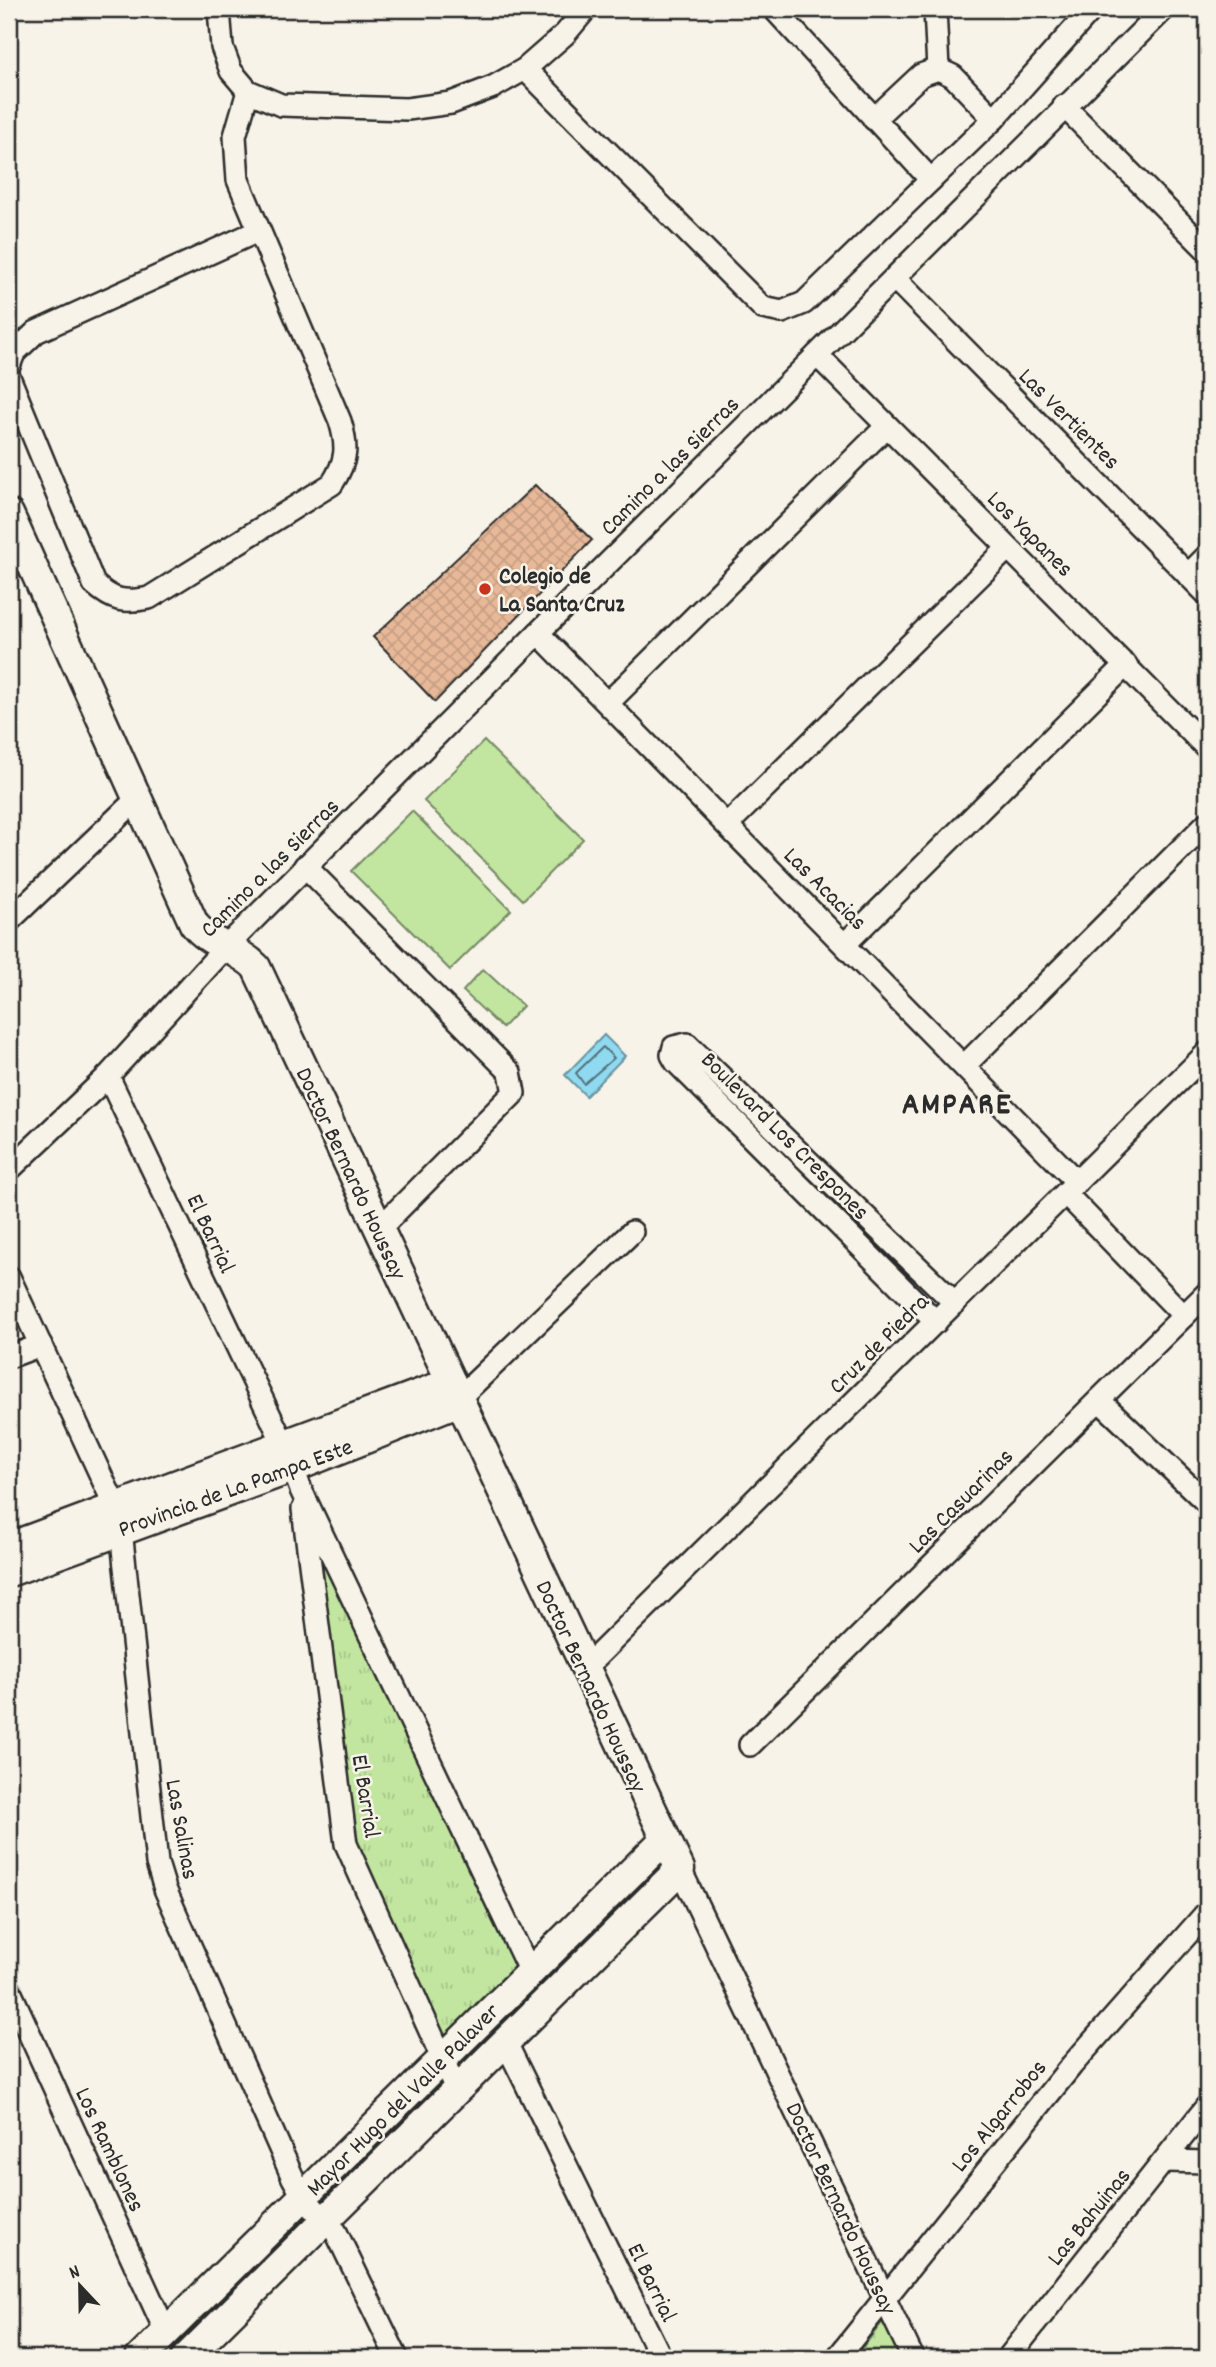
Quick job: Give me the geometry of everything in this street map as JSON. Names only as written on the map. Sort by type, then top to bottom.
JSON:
[{"type":"street","points":[[219,9],[222,47],[231,71],[248,90],[281,105],[407,108],[451,103],[493,87],[525,69],[565,34],[586,9]]},
{"type":"street","points":[[774,9],[931,180]]},
{"type":"street","points":[[934,9],[938,69]]},
{"type":"street","points":[[525,69],[763,307],[782,312],[804,303],[994,119],[1092,9]]},
{"type":"street","name":"Camino a las Sierras","points":[[9,1170],[108,1076],[225,948],[305,866],[1164,9]]},
{"type":"street","points":[[874,119],[921,75],[938,69],[953,76],[994,119]]},
{"type":"street","points":[[9,377],[94,584],[109,597],[126,603],[149,598],[332,484],[344,465],[347,444],[340,421],[238,180],[234,160],[235,136],[248,90]]},
{"type":"street","points":[[1064,106],[1207,250]]},
{"type":"street","points":[[9,366],[14,353],[36,332],[258,231]]},
{"type":"street","name":"Las Vertientes","points":[[895,279],[1207,594]]},
{"type":"street","name":"Los Yapanes","points":[[817,355],[1207,748]]},
{"type":"street","points":[[608,703],[887,426]]},
{"type":"street","name":"Doctor Bernardo Houssay","points":[[9,514],[139,797],[194,924],[201,933],[225,948],[246,956],[256,967],[584,1669],[913,2358]]},
{"type":"street","points":[[727,825],[1009,548]]},
{"type":"street","points":[[1188,575],[1207,556]]},
{"type":"street","name":"Las Acacias","points":[[538,633],[964,1065],[1184,1316]]},
{"type":"street","points":[[845,944],[1126,665]]},
{"type":"street","points":[[9,921],[139,797]]},
{"type":"street","points":[[964,1065],[1207,823]]},
{"type":"street","points":[[305,866],[510,1072],[514,1093],[379,1229]]},
{"type":"street","name":"Boulevard Los Crespones","points":[[936,1322],[676,1062],[674,1047],[687,1044],[955,1303]]},
{"type":"street","name":"Cruz de Piedra","points":[[584,1669],[1207,1053]]},
{"type":"street","name":"El Barrial","points":[[108,1076],[529,1970]]},
{"type":"street","name":"Provincia de La Pampa Este","points":[[9,1547],[292,1468],[457,1394],[632,1232]]},
{"type":"street","name":"Las Salinas","points":[[9,1277],[118,1518],[157,1863],[165,1889],[304,2198],[336,2232],[397,2358]]},
{"type":"street","name":"Las Casuarinas","points":[[750,1745],[1207,1293]]},
{"type":"street","points":[[9,1357],[41,1345]]},
{"type":"street","points":[[1099,1399],[1207,1503]]},
{"type":"street","name":"El Barrial","points":[[292,1468],[346,1844],[456,2089]]},
{"type":"street","name":"Provincia de La Pampa Este","points":[[9,1572],[118,1518]]},
{"type":"street","name":"Mayor Hugo del Valle Palaver","points":[[140,2358],[443,2060],[529,1970],[672,1855]]},
{"type":"street","name":"Mayor Hugo del Valle Palaver","points":[[186,2358],[505,2041],[672,1855]]},
{"type":"street","name":"Los Algarrobos","points":[[837,2358],[1072,2065],[1207,1912]]},
{"type":"street","name":"Los Ramblones","points":[[9,1989],[166,2332]]},
{"type":"street","name":"El Barrial","points":[[505,2041],[661,2358]]},
{"type":"street","name":"Las Bahuinas","points":[[1008,2358],[1207,2106]]},
{"type":"street","points":[[1166,2161],[1207,2162]]},
{"type":"green space","points":[[484,741],[583,839],[523,900],[424,801]]},
{"type":"green space","points":[[412,811],[511,910],[450,970],[351,871]]},
{"type":"green space","points":[[483,969],[523,1006],[502,1028],[463,991]]},
{"type":"green space","points":[[324,1560],[329,1562],[514,1965],[511,1977],[451,2034],[438,2032],[355,1850],[318,1566]]},
{"type":"green space","points":[[639,1879],[647,1887],[463,2071],[454,2062]]},
{"type":"green space","points":[[432,2083],[441,2091],[342,2190],[333,2181]]},
{"type":"green space","points":[[295,2219],[304,2228],[172,2358],[154,2358]]},
{"type":"green space","points":[[888,2321],[909,2358],[855,2358],[881,2324]]},
{"type":"water","points":[[604,1035],[625,1056],[586,1096],[565,1075]]},
{"type":"building","name":"Colegio de La Santa Cruz","points":[[535,485],[592,540],[435,702],[373,637]]},
{"type":"place","name":"Colegio de La Santa Cruz","points":[[485,589]]},
{"type":"district","name":"AMPARE","points":[[957,1102]]}]
